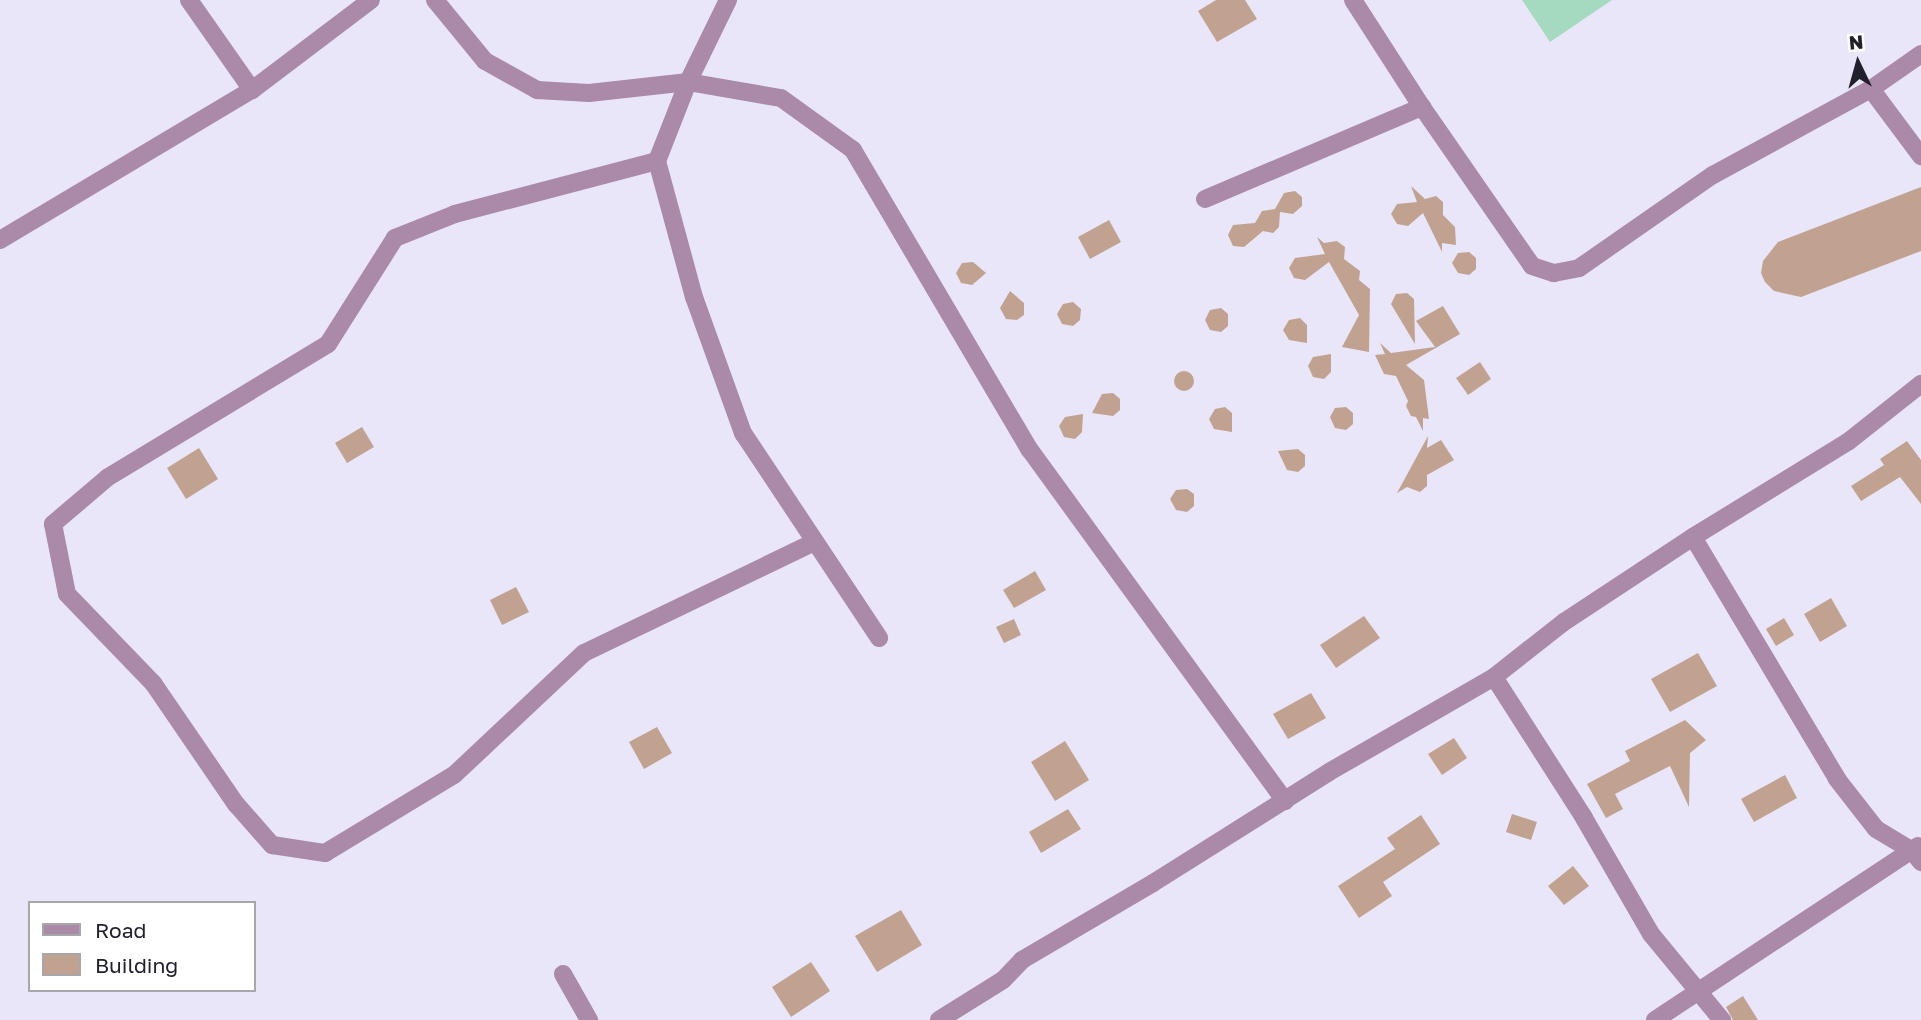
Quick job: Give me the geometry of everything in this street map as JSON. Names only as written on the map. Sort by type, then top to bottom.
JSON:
[{"type":"street","points":[[189,0],[252,90]]},
{"type":"street","points":[[0,240],[252,90],[371,0]]},
{"type":"street","points":[[435,0],[485,61],[537,90],[589,93],[688,82],[781,98],[853,150],[1030,450],[1285,801]]},
{"type":"street","points":[[728,0],[688,82],[657,161],[694,298],[743,433],[878,638]]},
{"type":"street","points":[[1353,0],[1422,107],[1532,266],[1554,273],[1579,268],[1713,175],[1871,89],[1921,54]]},
{"type":"street","points":[[1871,89],[1921,156]]},
{"type":"street","points":[[1205,199],[1422,107]]},
{"type":"street","points":[[657,161],[456,214],[395,238],[328,344],[107,478],[53,524],[67,594],[153,683],[236,804],[272,845],[325,853],[454,775],[584,653],[816,542]]},
{"type":"street","points":[[939,1020],[1003,980],[1022,960],[1329,772],[1494,677],[1564,622],[1693,537],[1849,441],[1921,384]]},
{"type":"street","points":[[1656,1020],[1918,852],[1876,829],[1837,779],[1693,537]]},
{"type":"street","points":[[1494,677],[1584,818],[1651,934],[1723,1020]]},
{"type":"street","points":[[563,974],[589,1020]]},
{"type":"green space","points":[[1522,0],[1612,0],[1550,42]]},
{"type":"building","points":[[1216,0],[1245,0],[1257,19],[1217,42],[1198,11]]},
{"type":"building","points":[[1411,186],[1425,199],[1436,196],[1443,202],[1443,215],[1455,227],[1456,245],[1442,243],[1442,252],[1423,213],[1408,226],[1397,224],[1391,214],[1397,204],[1417,202]]},
{"type":"building","points":[[1921,187],[1921,251],[1801,297],[1774,291],[1765,282],[1761,273],[1763,261],[1778,242]]},
{"type":"building","points":[[1295,191],[1302,197],[1302,206],[1293,214],[1280,212],[1279,227],[1273,233],[1263,231],[1244,247],[1233,246],[1228,235],[1233,225],[1255,223],[1262,211],[1275,209],[1284,193]]},
{"type":"building","points":[[1109,220],[1121,242],[1090,259],[1078,237]]},
{"type":"building","points":[[1317,237],[1324,243],[1337,241],[1345,247],[1344,259],[1360,271],[1359,280],[1370,289],[1369,352],[1342,347],[1359,315],[1329,262],[1305,280],[1294,278],[1289,268],[1295,258],[1325,254]]},
{"type":"building","points":[[1469,252],[1476,258],[1476,269],[1469,275],[1458,273],[1452,263],[1458,253]]},
{"type":"building","points":[[973,262],[986,273],[972,285],[961,283],[956,273],[962,263]]},
{"type":"building","points":[[1010,291],[1024,303],[1024,315],[1017,320],[1006,319],[1000,308]]},
{"type":"building","points":[[1407,293],[1414,299],[1415,344],[1391,304],[1396,294]]},
{"type":"building","points":[[1073,302],[1081,309],[1080,320],[1073,326],[1062,324],[1057,314],[1063,304]]},
{"type":"building","points":[[1443,306],[1460,334],[1406,365],[1424,380],[1429,419],[1423,418],[1423,431],[1406,406],[1408,401],[1396,376],[1384,374],[1375,355],[1385,354],[1380,343],[1391,353],[1435,347],[1416,321]]},
{"type":"building","points":[[1221,308],[1228,314],[1228,326],[1221,332],[1210,330],[1205,320],[1210,310]]},
{"type":"building","points":[[1300,318],[1307,325],[1307,343],[1289,340],[1283,330],[1289,320]]},
{"type":"building","points":[[1331,354],[1331,372],[1324,379],[1313,377],[1308,366],[1313,357]]},
{"type":"building","points":[[1480,362],[1491,379],[1468,395],[1456,378]]},
{"type":"building","points":[[1184,371],[1191,374],[1194,381],[1191,388],[1184,391],[1177,388],[1174,381],[1177,374]]},
{"type":"building","points":[[1113,393],[1120,399],[1120,410],[1113,416],[1092,413],[1102,394]]},
{"type":"building","points":[[1225,407],[1232,413],[1232,432],[1214,429],[1209,419],[1215,409]]},
{"type":"building","points":[[1346,407],[1353,413],[1353,424],[1346,430],[1335,428],[1330,417],[1335,408]]},
{"type":"building","points":[[1083,414],[1082,432],[1075,439],[1064,437],[1059,426],[1065,417]]},
{"type":"building","points":[[362,427],[374,447],[347,463],[335,443]]},
{"type":"building","points":[[1428,436],[1427,448],[1441,440],[1454,460],[1427,475],[1427,486],[1420,492],[1407,487],[1397,493]]},
{"type":"building","points":[[1907,441],[1921,460],[1921,504],[1900,477],[1861,501],[1851,486],[1884,465],[1880,459]]},
{"type":"building","points":[[199,448],[218,479],[186,499],[167,468]]},
{"type":"building","points":[[1298,449],[1305,455],[1305,466],[1298,472],[1287,470],[1278,451]]},
{"type":"building","points":[[1187,489],[1194,494],[1194,506],[1187,512],[1176,510],[1170,499],[1176,490]]},
{"type":"building","points":[[1035,571],[1046,590],[1014,608],[1003,590]]},
{"type":"building","points":[[516,587],[529,612],[502,625],[490,600]]},
{"type":"building","points":[[1831,598],[1847,626],[1820,642],[1804,614]]},
{"type":"building","points":[[1364,616],[1380,638],[1336,668],[1320,645]]},
{"type":"building","points":[[1784,618],[1794,635],[1776,646],[1766,629]]},
{"type":"building","points":[[1014,619],[1021,635],[1004,643],[996,627]]},
{"type":"building","points":[[1698,653],[1717,686],[1670,712],[1651,679]]},
{"type":"building","points":[[1311,693],[1326,718],[1288,739],[1273,714]]},
{"type":"building","points":[[1685,720],[1706,740],[1690,753],[1689,807],[1670,766],[1615,794],[1623,809],[1606,818],[1587,784],[1630,761],[1625,751]]},
{"type":"building","points":[[657,727],[672,753],[644,769],[629,742]]},
{"type":"building","points":[[1454,738],[1467,758],[1442,775],[1428,754]]},
{"type":"building","points":[[1065,741],[1089,780],[1055,801],[1031,762]]},
{"type":"building","points":[[1785,775],[1797,798],[1754,822],[1741,799]]},
{"type":"building","points":[[1068,809],[1081,829],[1041,853],[1029,832]]},
{"type":"building","points":[[1512,814],[1537,822],[1531,840],[1506,832]]},
{"type":"building","points":[[1421,815],[1440,844],[1383,882],[1392,896],[1359,918],[1338,886],[1395,849],[1387,838]]},
{"type":"building","points":[[1573,866],[1589,886],[1564,905],[1548,886]]},
{"type":"building","points":[[901,910],[922,945],[877,972],[855,936]]},
{"type":"building","points":[[811,962],[830,991],[791,1017],[772,987]]},
{"type":"building","points":[[1743,996],[1758,1020],[1733,1020],[1726,1007]]}]
